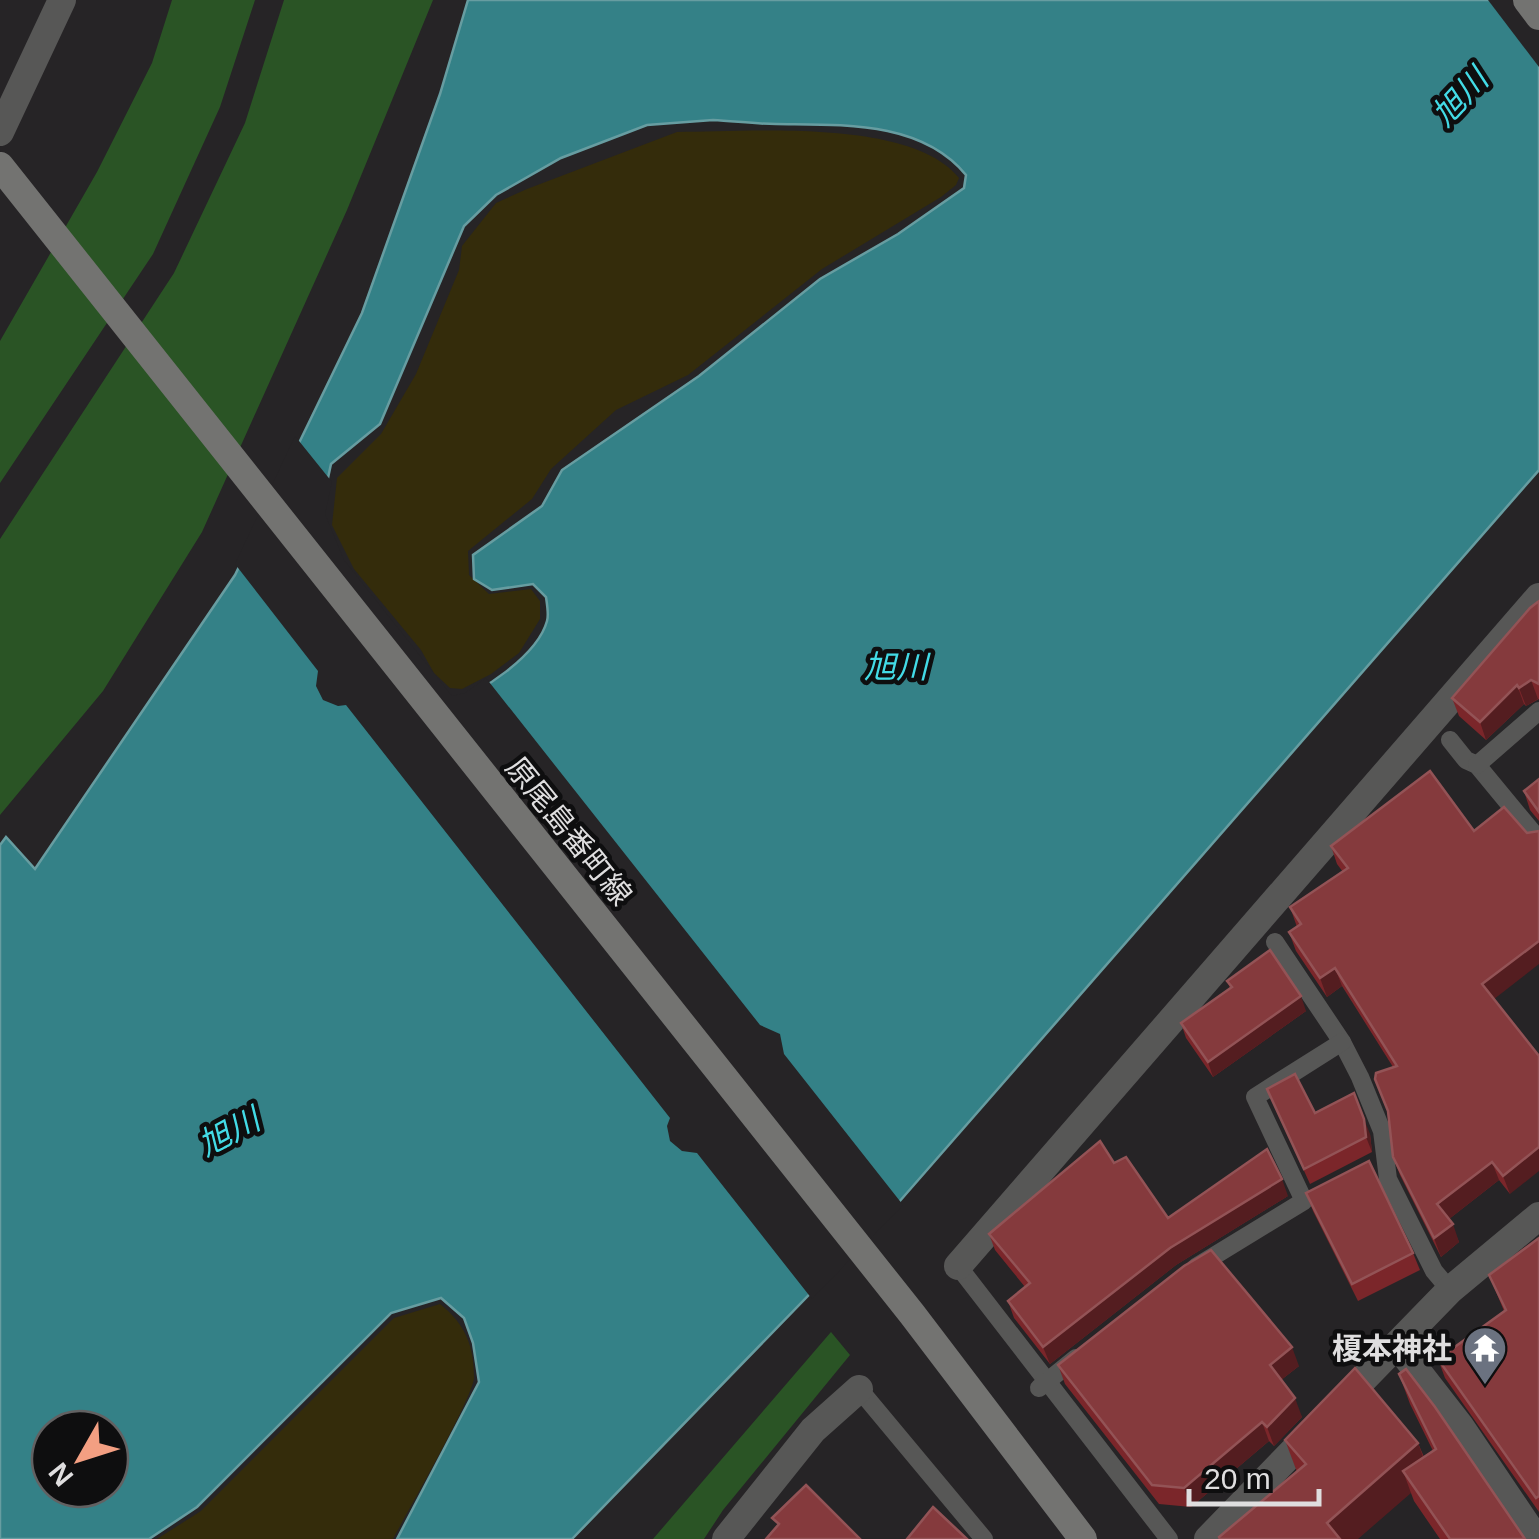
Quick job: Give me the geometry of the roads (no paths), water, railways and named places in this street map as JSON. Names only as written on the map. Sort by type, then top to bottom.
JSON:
[{"type":"main road","points":[[1527,0],[1539,16]]},
{"type":"main road","name":"原尾島番町線","points":[[7,176],[912,1314],[1083,1539]]},
{"type":"street","points":[[0,132],[62,0]]},
{"type":"street","points":[[958,1266],[1266,930],[1441,729],[1539,597]]},
{"type":"street","points":[[1208,1539],[1450,1290],[1539,1216]]},
{"type":"street","points":[[1398,1346],[1460,1426],[1536,1539]]},
{"type":"street","points":[[726,1539],[813,1430],[859,1390]]},
{"type":"lane","points":[[1477,764],[1539,711]]},
{"type":"lane","points":[[1441,729],[1466,760],[1477,764],[1539,840]]},
{"type":"lane","points":[[1266,930],[1342,1042],[1360,1077],[1382,1131],[1377,1163],[1426,1256],[1450,1290]]},
{"type":"lane","points":[[1184,1274],[1313,1197],[1255,1097],[1342,1042]]},
{"type":"lane","points":[[958,1266],[1043,1384],[1170,1539]]},
{"type":"lane","points":[[1043,1384],[1093,1345]]},
{"type":"lane","points":[[859,1390],[945,1479],[984,1539]]},
{"type":"water","name":"旭川","points":[[468,0],[1539,0],[1539,470],[899,1202],[572,1539],[397,1539],[479,1382],[473,1343],[464,1318],[441,1298],[391,1313],[197,1507],[149,1539],[0,1539],[0,845],[6,837],[35,869],[235,575],[362,313],[440,94]],"holes":[[[713,120],[852,126],[903,135],[948,157],[966,175],[964,188],[898,234],[820,279],[699,376],[562,470],[542,506],[473,555],[474,579],[492,590],[533,584],[546,597],[548,619],[532,647],[507,671],[477,691],[450,701],[339,563],[320,515],[331,464],[380,424],[464,226],[496,195],[561,158],[647,125]]]},
{"type":"place","name":"榎本神社","points":[[1485,1386]]}]
